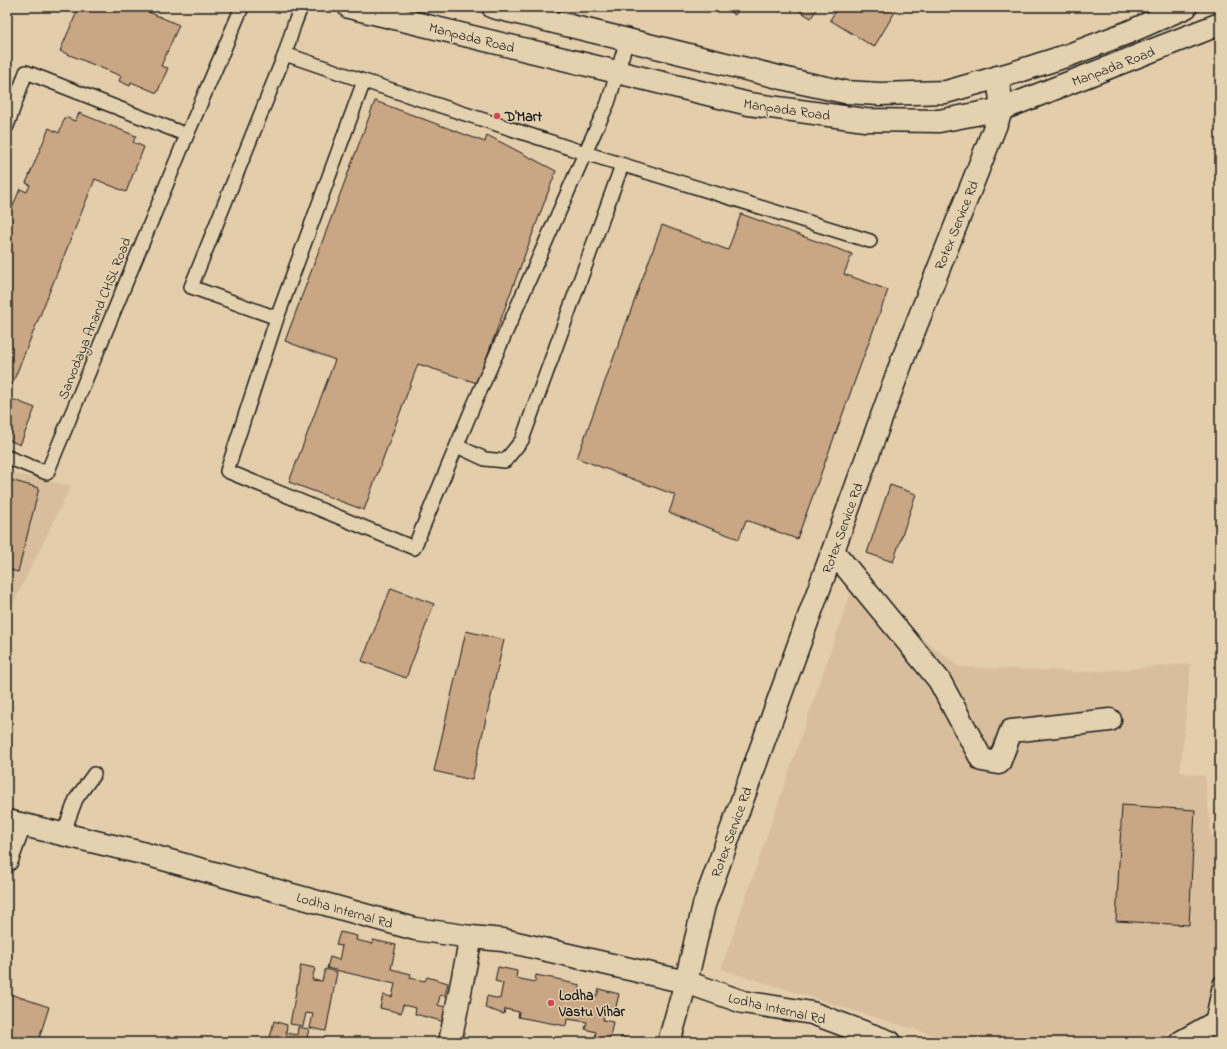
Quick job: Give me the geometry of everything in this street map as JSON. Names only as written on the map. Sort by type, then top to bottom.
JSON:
[{"type":"street","name":"Manpada Road","points":[[349,7],[749,104],[865,120],[939,121],[1002,109],[1220,24]]},
{"type":"street","name":"Manpada Road","points":[[493,7],[795,81],[845,92],[880,94],[946,92],[1069,55],[1129,32],[1186,7]]},
{"type":"street","name":"Rotex Service Rd","points":[[686,982],[704,905],[902,361],[1002,109],[998,77]]},
{"type":"street","points":[[833,551],[939,680],[982,760],[999,763],[1011,731],[1110,720]]},
{"type":"street","points":[[7,860],[13,823]]},
{"type":"street","name":"Lodha Internal Rd","points":[[13,823],[138,852],[415,929],[503,940],[686,982],[743,1002],[812,1013],[890,1042]]},
{"type":"street","points":[[450,1042],[471,937]]},
{"type":"street","points":[[669,1042],[686,982]]},
{"type":"street","points":[[1182,1042],[1216,1023]]},
{"type":"lane","name":"Sarvodaya Anand CHSL Road","points":[[7,457],[47,473],[187,135],[242,7]]},
{"type":"lane","points":[[277,318],[190,288],[285,54],[301,7]]},
{"type":"lane","points":[[364,81],[277,318],[227,471],[414,548],[475,401],[608,103],[627,40]]},
{"type":"lane","points":[[285,54],[622,165],[870,240]]},
{"type":"lane","points":[[7,126],[26,72],[187,135]]},
{"type":"lane","points":[[457,446],[486,459],[504,461],[522,440],[622,165]]},
{"type":"lane","points":[[63,834],[76,799],[94,774]]},
{"type":"lane","points":[[1216,1023],[1220,983]]},
{"type":"shaded area","points":[[7,472],[71,486],[7,616]]},
{"type":"shaded area","points":[[853,586],[959,667],[1086,672],[1191,664],[1180,772],[1205,776],[1211,836],[1220,837],[1220,1009],[1147,1042],[955,1042],[721,969]]},
{"type":"building","points":[[79,7],[137,7],[179,25],[161,66],[168,68],[157,93],[131,82],[130,86],[119,81],[121,76],[60,51]]},
{"type":"building","points":[[723,7],[740,7],[735,15]]},
{"type":"building","points":[[793,7],[818,7],[811,18]]},
{"type":"building","points":[[838,7],[898,7],[874,47],[830,20]]},
{"type":"building","points":[[375,101],[485,142],[487,135],[556,171],[477,383],[418,364],[364,510],[289,482],[335,360],[285,341]]},
{"type":"building","points":[[79,113],[136,136],[133,142],[144,147],[126,192],[95,179],[7,397],[7,215],[10,207],[12,208],[20,189],[27,192],[30,185],[26,183],[49,128],[59,133],[65,117],[75,121]]},
{"type":"building","points":[[741,214],[852,254],[844,274],[888,290],[797,539],[746,520],[739,539],[669,513],[675,495],[577,458],[662,225],[728,250]]},
{"type":"building","points":[[7,397],[35,408],[20,445],[7,439]]},
{"type":"building","points":[[7,479],[39,488],[18,572],[7,569]]},
{"type":"building","points":[[890,485],[916,494],[893,562],[867,553]]},
{"type":"building","points":[[391,588],[434,604],[406,678],[362,661]]},
{"type":"building","points":[[466,631],[504,640],[472,780],[434,771]]},
{"type":"building","points":[[1122,805],[1195,810],[1189,925],[1116,921]]},
{"type":"building","points":[[340,932],[357,936],[356,940],[373,944],[373,940],[396,945],[391,969],[411,974],[410,978],[425,981],[427,977],[448,983],[445,996],[440,995],[438,1005],[448,1008],[445,1022],[415,1014],[416,1008],[403,1005],[401,1013],[380,1008],[383,995],[392,997],[395,984],[327,968],[330,957],[339,960],[342,946],[336,945]]},
{"type":"building","points":[[301,965],[315,968],[312,980],[322,981],[325,969],[337,972],[326,1031],[310,1028],[313,1014],[306,1013],[303,1026],[290,1024]]},
{"type":"building","name":"Lodha Vastu Vihar","points":[[498,967],[517,971],[516,978],[535,982],[536,975],[580,985],[579,993],[597,996],[599,989],[619,994],[615,1011],[605,1009],[603,1020],[613,1022],[609,1042],[594,1042],[596,1032],[585,1029],[587,1022],[567,1019],[566,1026],[518,1017],[519,1012],[505,1009],[504,1014],[485,1008],[487,996],[500,999],[503,983],[495,981]]},
{"type":"building","points":[[7,993],[49,1007],[38,1042],[7,1042]]},
{"type":"building","points":[[274,1021],[287,1025],[286,1033],[297,1035],[298,1027],[309,1029],[306,1042],[269,1042]]},
{"type":"building","name":"Lodha Vastu Vihar","points":[[621,1037],[635,1041],[635,1042],[620,1042]]},
{"type":"place","name":"D'Mart","points":[[497,116]]},
{"type":"place","name":"Lodha Vastu Vihar","points":[[551,1003]]}]
